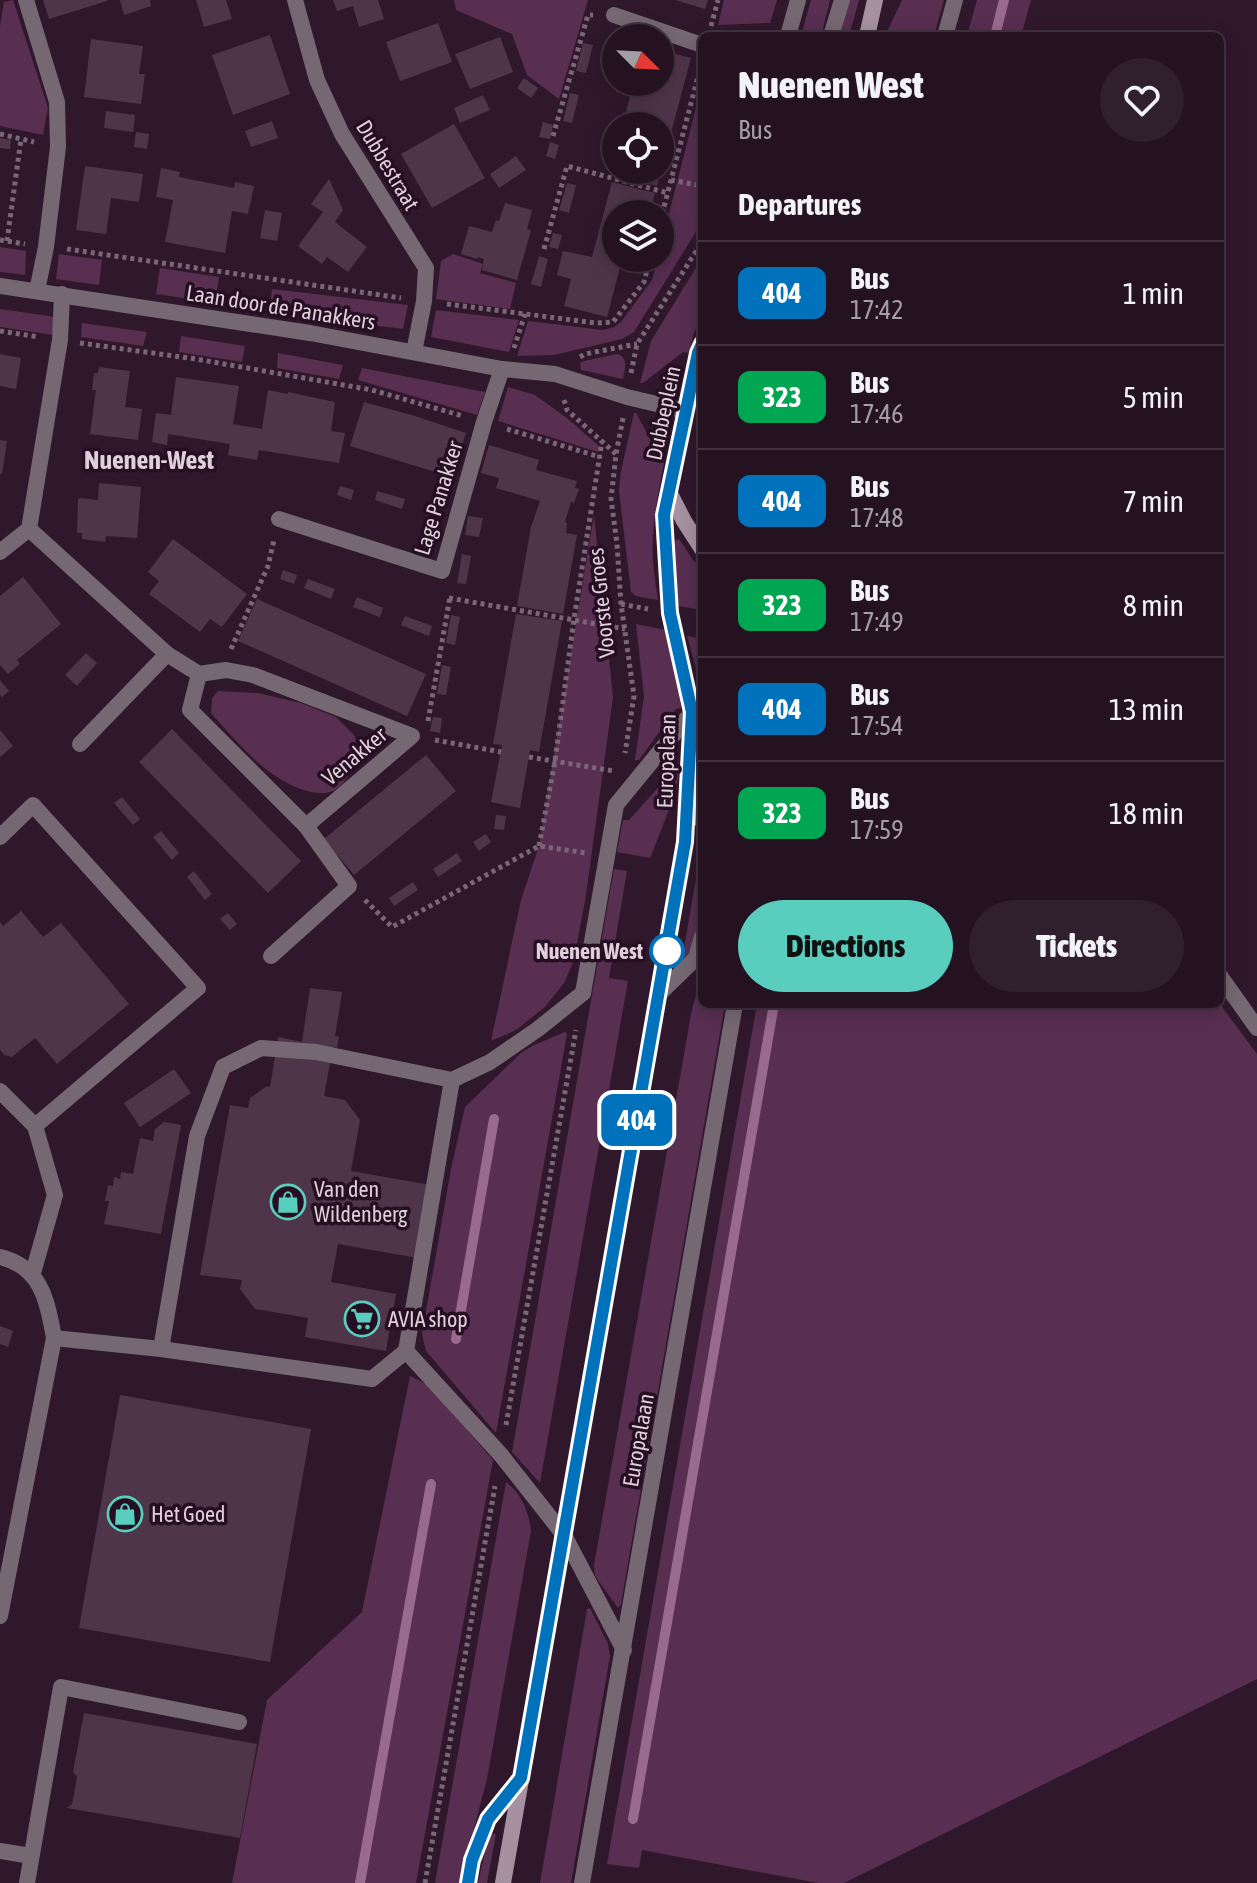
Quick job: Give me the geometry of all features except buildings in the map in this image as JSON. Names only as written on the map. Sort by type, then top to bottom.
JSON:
[{"type":"main road","points":[[866,31],[875,0]]},
{"type":"main road","name":"Dubbeplein","points":[[669,492],[698,361]]},
{"type":"main road","points":[[669,492],[698,543]]},
{"type":"main road","name":"Europalaan","points":[[503,1883],[685,842],[692,712],[670,613],[664,515],[669,492]]},
{"type":"main road","name":"Europalaan","points":[[685,842],[698,800]]},
{"type":"street","points":[[26,0],[57,102],[58,147],[46,247],[37,291]]},
{"type":"street","name":"Dubbestraat","points":[[295,0],[317,80],[342,134],[426,268],[424,301],[414,352]]},
{"type":"street","points":[[789,32],[798,0]]},
{"type":"street","points":[[832,32],[842,0]]},
{"type":"street","points":[[946,32],[955,0]]},
{"type":"street","points":[[614,15],[698,44]]},
{"type":"street","name":"Laan door de Panakkers","points":[[0,286],[310,333],[505,369],[555,374],[627,397],[686,411]]},
{"type":"street","points":[[0,552],[29,529],[60,340],[62,294]]},
{"type":"street","name":"Lage Panakker","points":[[279,519],[442,571],[484,422],[505,369]]},
{"type":"street","points":[[29,529],[167,654],[199,674],[190,710],[306,826],[349,886],[271,956]]},
{"type":"street","points":[[80,744],[167,654]]},
{"type":"street","name":"Venakker","points":[[199,674],[226,670],[253,675],[419,737]]},
{"type":"street","points":[[161,1349],[197,1136],[223,1067],[261,1048],[316,1052],[452,1080],[490,1062],[538,1029],[583,993],[616,805],[692,712]]},
{"type":"street","name":"Venakker","points":[[306,826],[419,737]]},
{"type":"street","points":[[0,837],[33,805],[198,988],[35,1126]]},
{"type":"street","points":[[659,994],[696,958],[698,951]]},
{"type":"street","points":[[1224,982],[1257,1028]]},
{"type":"street","name":"Europalaan","points":[[582,1883],[734,1008]]},
{"type":"street","points":[[54,1338],[161,1349],[372,1379],[406,1351],[452,1080]]},
{"type":"street","points":[[0,1091],[35,1126],[55,1195],[33,1273]]},
{"type":"street","points":[[0,1257],[33,1273],[48,1302],[54,1338],[0,1616]]},
{"type":"street","points":[[406,1351],[501,1455],[564,1535],[624,1650]]},
{"type":"street","points":[[27,1883],[61,1687],[239,1722]]},
{"type":"street","name":"Europalaan","points":[[468,1883],[472,1860],[488,1819],[521,1778]]},
{"type":"street","points":[[0,1851],[31,1856]]},
{"type":"path","points":[[709,32],[718,0]]},
{"type":"path","points":[[553,136],[588,15],[614,15]]},
{"type":"path","points":[[674,168],[698,75]]},
{"type":"path","points":[[0,134],[58,147]]},
{"type":"path","points":[[21,139],[3,240],[596,323],[613,322],[644,282],[646,272]]},
{"type":"path","points":[[544,249],[567,166],[668,193]]},
{"type":"path","points":[[674,181],[698,185]]},
{"type":"path","points":[[666,200],[670,184]]},
{"type":"path","points":[[616,454],[567,410],[555,374],[585,354],[637,344],[698,248]]},
{"type":"path","points":[[505,369],[525,314]]},
{"type":"path","points":[[0,331],[196,359],[372,390],[600,457]]},
{"type":"path","name":"Voorste Groes","points":[[625,757],[634,696],[611,499],[627,397]]},
{"type":"path","name":"Voorste Groes","points":[[539,846],[555,761],[602,441]]},
{"type":"path","points":[[226,670],[230,651],[268,566],[279,519]]},
{"type":"path","points":[[442,571],[453,576],[419,737],[501,752]]},
{"type":"path","points":[[449,598],[625,629]]},
{"type":"path","points":[[529,757],[623,772],[616,805]]},
{"type":"path","points":[[349,886],[392,927],[539,846],[606,856]]},
{"type":"shaded area","points":[[13,0],[48,108],[43,135],[0,126],[0,26],[4,2]]},
{"type":"shaded area","points":[[454,0],[588,0],[559,99],[527,75],[512,34],[456,10]]},
{"type":"shaded area","points":[[724,0],[777,0],[770,23],[718,25]]},
{"type":"shaded area","points":[[811,0],[830,0],[822,32],[802,32]]},
{"type":"shaded area","points":[[848,0],[859,0],[850,32],[839,32]]},
{"type":"shaded area","points":[[902,0],[944,0],[935,32],[887,32]]},
{"type":"shaded area","points":[[977,0],[1031,0],[1022,32],[968,32]]},
{"type":"shaded area","points":[[698,100],[698,228],[674,267],[672,200]]},
{"type":"shaded area","points":[[0,247],[26,251],[25,275],[0,272]]},
{"type":"shaded area","points":[[59,254],[102,260],[99,285],[56,279]]},
{"type":"shaded area","points":[[453,254],[483,264],[480,273],[516,283],[510,309],[436,299],[441,261]]},
{"type":"shaded area","points":[[698,265],[698,324],[689,353],[683,352],[640,383],[651,341]]},
{"type":"shaded area","points":[[160,268],[219,277],[215,303],[156,294]]},
{"type":"shaded area","points":[[654,272],[671,272],[634,332],[622,339],[554,355],[517,356],[528,321],[603,330],[614,327],[652,280]]},
{"type":"shaded area","points":[[272,289],[408,305],[403,329],[278,313],[270,307]]},
{"type":"shaded area","points":[[0,309],[56,317],[53,335],[0,327]]},
{"type":"shaded area","points":[[436,310],[519,320],[509,352],[431,337]]},
{"type":"shaded area","points":[[82,323],[147,332],[143,346],[81,337]]},
{"type":"shaded area","points":[[181,336],[245,346],[242,362],[179,352]]},
{"type":"shaded area","points":[[278,353],[343,365],[339,379],[277,368]]},
{"type":"shaded area","points":[[617,354],[625,361],[623,379],[581,370],[580,363],[584,361]]},
{"type":"shaded area","points":[[362,368],[485,392],[477,415],[358,380]]},
{"type":"shaded area","points":[[508,387],[535,395],[567,418],[599,446],[598,452],[498,421]]},
{"type":"shaded area","points":[[634,413],[660,457],[665,458],[653,535],[658,600],[636,596],[631,592],[619,491]]},
{"type":"shaded area","points":[[594,515],[613,697],[574,960],[564,983],[545,1007],[516,1030],[491,1041],[521,900],[539,846]]},
{"type":"shaded area","points":[[680,540],[698,564],[698,609],[679,606],[673,544]]},
{"type":"shaded area","points":[[636,624],[665,630],[681,708],[676,709],[639,760],[635,760],[644,696]]},
{"type":"shaded area","points":[[687,636],[698,638],[698,690],[696,668]]},
{"type":"shaded area","points":[[218,691],[258,693],[301,703],[336,717],[355,736],[354,760],[344,782],[326,793],[315,793],[291,785],[270,772],[248,754],[211,713],[212,698]]},
{"type":"shaded area","points":[[674,770],[679,771],[676,792],[650,858],[617,852],[623,820],[629,820]]},
{"type":"shaded area","points":[[698,868],[698,922],[688,960],[682,959]]},
{"type":"shaded area","points":[[614,869],[627,871],[609,978],[628,981],[540,1483],[512,1452]]},
{"type":"shaded area","points":[[698,988],[698,1008],[724,1008],[618,1608],[595,1576],[594,1565]]},
{"type":"shaded area","points":[[756,1008],[1223,1008],[1257,1054],[1257,1679],[844,1883],[818,1883],[642,1850],[639,1868],[607,1864]]},
{"type":"shaded area","points":[[565,1032],[496,1433],[426,1351],[422,1334],[465,1107],[521,1053]]},
{"type":"shaded area","points":[[410,1376],[428,1385],[493,1460],[416,1883],[232,1883],[267,1700],[362,1612]]},
{"type":"shaded area","points":[[506,1482],[516,1491],[523,1504],[531,1531],[487,1779],[460,1883],[435,1883]]},
{"type":"shaded area","points":[[590,1608],[608,1644],[610,1656],[571,1883],[540,1883],[587,1609]]},
{"type":"shaded area","points":[[489,1834],[496,1834],[487,1883],[478,1883]]},
{"type":"waterway","points":[[996,32],[1004,0]]},
{"type":"waterway","points":[[633,1819],[773,1008]]},
{"type":"waterway","points":[[456,1339],[494,1119]]},
{"type":"waterway","points":[[360,1883],[431,1484]]},
{"type":"bus line","name":"404","points":[[468,1883],[472,1860],[488,1819],[521,1778],[685,842],[692,712],[670,613],[664,515],[698,353]]},
{"type":"place","name":"Nuenen West","points":[[667,951]]},
{"type":"place","name":"Van den Wildenberg","points":[[288,1202]]},
{"type":"place","name":"AVIA shop","points":[[362,1319]]},
{"type":"place","name":"Het Goed","points":[[125,1514]]},
{"type":"district","name":"Nuenen-West","points":[[149,460]]}]
